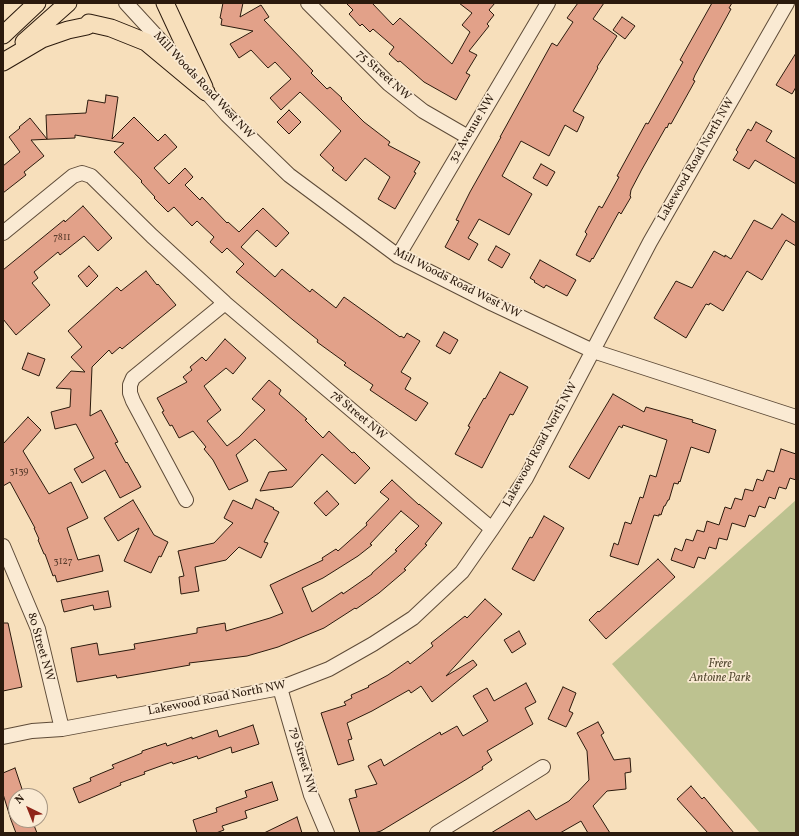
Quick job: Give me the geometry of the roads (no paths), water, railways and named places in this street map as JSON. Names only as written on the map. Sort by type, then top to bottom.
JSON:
[{"type":"main road","points":[[3,35],[37,3]]},
{"type":"main road","points":[[3,62],[68,3]]},
{"type":"main road","points":[[165,3],[206,92]]},
{"type":"main road","points":[[3,62],[42,39],[68,30],[87,26],[89,23],[111,28],[146,42],[206,92]]},
{"type":"street","name":"Mill Woods Road West NW","points":[[126,3],[227,115],[289,175],[398,256],[493,304],[593,351],[796,417]]},
{"type":"street","name":"75 Street NW","points":[[308,3],[326,23],[389,84],[423,111],[468,137]]},
{"type":"street","name":"32 Avenue NW","points":[[398,256],[548,3]]},
{"type":"street","name":"Lakewood Road North NW","points":[[3,737],[32,731],[62,729],[280,688],[329,669],[374,644],[413,618],[462,572],[526,478],[650,242],[787,3]]},
{"type":"street","name":"78 Street NW","points":[[3,233],[73,176],[82,174],[91,176],[152,236],[225,303],[492,529]]},
{"type":"street","points":[[186,500],[133,401],[130,393],[130,385],[133,378],[225,303]]},
{"type":"street","name":"80 Street NW","points":[[3,546],[38,629],[62,729]]},
{"type":"street","name":"79 Street NW","points":[[280,688],[311,795],[326,833]]},
{"type":"street","points":[[437,833],[543,767]]},
{"type":"park label","name":"Frère Antoine Park","points":[[720,672]]}]
